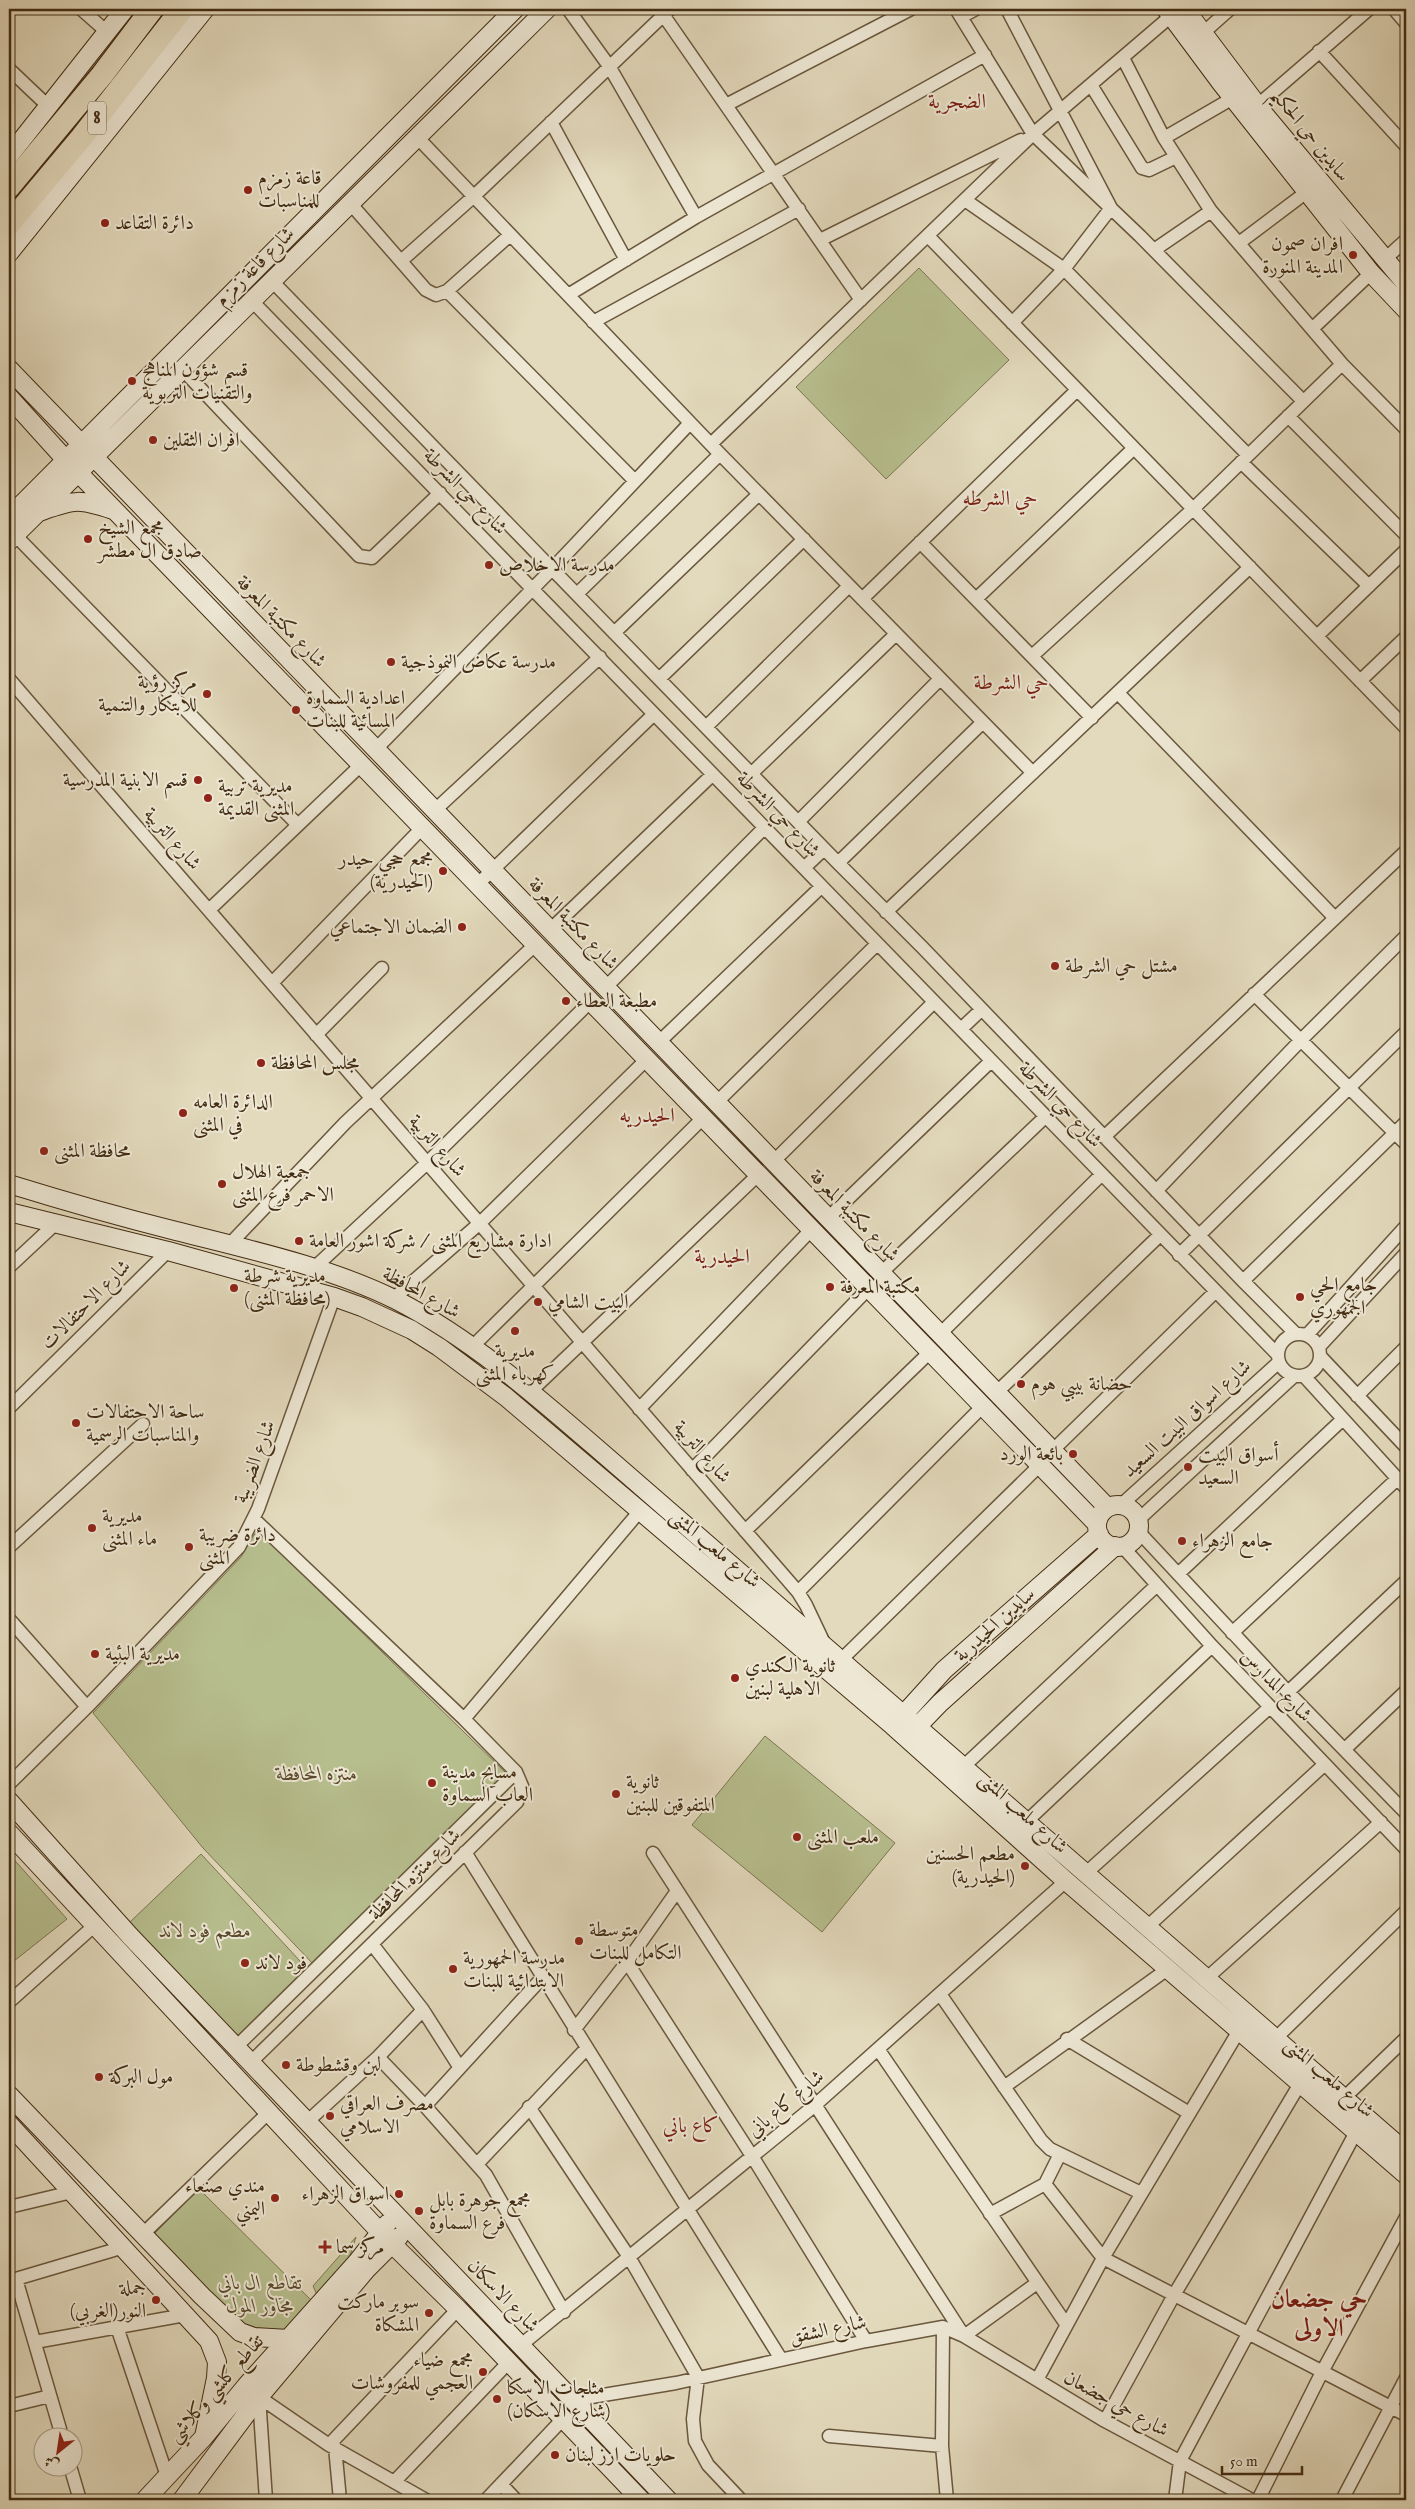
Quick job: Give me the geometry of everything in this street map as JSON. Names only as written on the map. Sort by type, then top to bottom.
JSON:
[{"type":"highway","name":"8","points":[[9,187],[96,82],[152,9]]},
{"type":"highway","name":"8","points":[[9,224],[81,138],[166,45],[182,9]]},
{"type":"main road","points":[[9,156],[124,9]]},
{"type":"main road","points":[[9,253],[166,45],[205,9]]},
{"type":"main road","name":"شارع قاعة زمزم","points":[[9,516],[515,9]]},
{"type":"main road","name":"شارع قاعة زمزم","points":[[12,538],[547,9]]},
{"type":"main road","points":[[1174,11],[1233,98],[1371,273],[1406,310]]},
{"type":"main road","name":"سايدين حي الحكيم","points":[[1174,11],[1203,33],[1258,105],[1406,284]]},
{"type":"main road","points":[[458,65],[474,80]]},
{"type":"main road","points":[[202,321],[217,336]]},
{"type":"main road","name":"شارع مكتبة المعرفة","points":[[12,377],[93,458],[716,1103],[812,1229],[1040,1465],[1098,1529]]},
{"type":"main road","name":"شارع مكتبة المعرفة","points":[[9,397],[78,472],[703,1118],[827,1219],[1052,1451],[1114,1506]]},
{"type":"main road","points":[[37,513],[67,502],[86,501],[116,510]]},
{"type":"main road","points":[[9,1184],[46,1196]]},
{"type":"main road","points":[[9,1191],[46,1196]]},
{"type":"main road","name":"شارع المحافظة","points":[[46,1196],[230,1244],[313,1269],[393,1299],[434,1321],[472,1348],[530,1392],[622,1470]]},
{"type":"main road","points":[[9,1205],[48,1222]]},
{"type":"main road","points":[[9,1212],[48,1222]]},
{"type":"main road","name":"شارع المحافظة","points":[[48,1222],[168,1251],[334,1297],[387,1317],[439,1348],[506,1397],[610,1484]]},
{"type":"main road","points":[[610,1484],[622,1470]]},
{"type":"main road","name":"شارع ملعب المثنى","points":[[622,1470],[842,1660],[904,1727],[1066,1880],[1167,1959],[1240,2029],[1406,2175]]},
{"type":"main road","name":"شارع ملعب المثنى","points":[[610,1484],[639,1512],[904,1727],[963,1767],[1147,1927],[1167,1959],[1207,1978],[1406,2152]]},
{"type":"main road","points":[[1114,1506],[1131,1510],[1138,1525],[1132,1540],[1119,1546],[1105,1542],[1098,1529],[1098,1518],[1114,1506]]},
{"type":"main road","name":"سايدين الحيدرية","points":[[904,1727],[944,1670],[1098,1529]]},
{"type":"main road","name":"سايدين الحيدرية","points":[[904,1727],[1119,1546]]},
{"type":"main road","name":"شارع الاسكان","points":[[9,1801],[130,1936],[308,2121],[427,2278],[641,2500]]},
{"type":"main road","points":[[9,1833],[333,2182],[389,2228]]},
{"type":"main road","points":[[9,2094],[240,2332],[254,2337],[289,2339]]},
{"type":"main road","points":[[11,2129],[124,2247],[209,2341],[217,2362],[216,2378],[204,2436]]},
{"type":"main road","points":[[182,2500],[258,2397],[362,2266],[363,2234],[360,2223],[333,2182]]},
{"type":"main road","name":"تقاطع كلشي وكلاشي","points":[[145,2500],[289,2339],[362,2266],[389,2228],[409,2228]]},
{"type":"main road","name":"شارع الاسكان","points":[[409,2228],[668,2500]]},
{"type":"main road","points":[[362,2266],[384,2261],[404,2264],[427,2278]]},
{"type":"main road","points":[[209,2341],[222,2335],[227,2320]]},
{"type":"street","points":[[81,9],[106,32]]},
{"type":"street","points":[[568,9],[609,66],[696,217]]},
{"type":"street","points":[[726,105],[911,9]]},
{"type":"street","points":[[976,9],[958,13],[1033,134],[1154,250],[1303,401]]},
{"type":"street","points":[[1006,9],[1111,208]]},
{"type":"street","points":[[1203,33],[1230,9]]},
{"type":"street","points":[[1258,105],[1370,9]]},
{"type":"street","points":[[1394,9],[1406,23]]},
{"type":"street","points":[[711,444],[1033,134],[1123,58],[1174,11]]},
{"type":"street","points":[[401,261],[473,197],[667,12],[726,105],[861,300]]},
{"type":"street","points":[[1319,51],[1406,146]]},
{"type":"street","points":[[568,295],[696,217],[985,55]]},
{"type":"street","points":[[1123,58],[1164,138],[1211,211],[1342,364],[1406,429]]},
{"type":"street","points":[[9,69],[48,106]]},
{"type":"street","points":[[1091,85],[1142,168],[1149,170],[1176,157]]},
{"type":"street","points":[[1164,138],[1233,98]]},
{"type":"street","points":[[551,122],[626,260]]},
{"type":"street","points":[[820,240],[1033,134]]},
{"type":"street","points":[[417,137],[690,423],[1033,774]]},
{"type":"street","points":[[1239,243],[1308,191]]},
{"type":"street","points":[[965,200],[1064,269],[1369,586]]},
{"type":"street","points":[[350,203],[429,292],[440,295],[448,291],[510,235]]},
{"type":"street","points":[[1012,323],[1064,269],[1111,208]]},
{"type":"street","points":[[593,322],[798,209]]},
{"type":"street","points":[[1154,250],[1211,211]]},
{"type":"street","points":[[928,236],[1406,728]]},
{"type":"street","points":[[1385,259],[1406,240]]},
{"type":"street","points":[[1312,329],[1371,273]]},
{"type":"street","name":"شارع حي الشرطة","points":[[271,280],[1243,1281],[1302,1334]]},
{"type":"street","points":[[448,291],[635,481]]},
{"type":"street","name":"شارع حي الشرطة","points":[[252,301],[600,657],[1278,1359]]},
{"type":"street","points":[[1032,656],[1193,509],[1342,364]]},
{"type":"street","points":[[183,370],[360,556],[372,558],[383,550],[440,493]]},
{"type":"street","points":[[862,598],[1077,390]]},
{"type":"street","points":[[1288,416],[1406,535]]},
{"type":"street","points":[[375,750],[552,569],[690,423]]},
{"type":"street","points":[[976,599],[1134,448]]},
{"type":"street","points":[[577,594],[720,454]]},
{"type":"street","points":[[614,633],[759,494]]},
{"type":"street","points":[[12,538],[298,825]]},
{"type":"street","points":[[659,679],[804,539]]},
{"type":"street","points":[[920,542],[1092,718]]},
{"type":"street","points":[[1317,636],[1406,550]]},
{"type":"street","points":[[886,912],[1250,567]]},
{"type":"street","points":[[706,727],[849,586]]},
{"type":"street","points":[[751,774],[896,634]]},
{"type":"street","points":[[1360,680],[1406,637]]},
{"type":"street","points":[[434,811],[600,657]]},
{"type":"street","points":[[798,822],[940,679]]},
{"type":"street","name":"شارع التربية","points":[[11,687],[273,982],[316,1035],[798,1592],[813,1617],[825,1645]]},
{"type":"street","points":[[1118,693],[1335,918]]},
{"type":"street","points":[[477,884],[654,714]]},
{"type":"street","points":[[838,863],[983,722]]},
{"type":"street","points":[[209,910],[361,765]]},
{"type":"street","points":[[550,930],[712,775]]},
{"type":"street","points":[[273,982],[422,828]]},
{"type":"street","points":[[605,988],[765,828]]},
{"type":"street","points":[[804,868],[824,849]]},
{"type":"street","name":"شارع حي الشرطة","points":[[1104,1136],[1406,851]]},
{"type":"street","points":[[658,1044],[821,887]]},
{"type":"street","points":[[1156,1191],[1406,936]]},
{"type":"street","points":[[230,1244],[345,1123],[536,944]]},
{"type":"street","points":[[716,1103],[877,944]]},
{"type":"street","points":[[316,1035],[382,968]]},
{"type":"street","points":[[1254,994],[1406,1144]]},
{"type":"street","points":[[313,1269],[427,1163],[591,1001]]},
{"type":"street","points":[[530,1392],[766,1168],[934,1002]]},
{"type":"street","points":[[960,1029],[981,1010]]},
{"type":"street","points":[[1178,1255],[1406,1032]]},
{"type":"street","points":[[393,1299],[480,1223],[647,1059]]},
{"type":"street","points":[[827,1219],[991,1061]]},
{"type":"street","points":[[880,1274],[1044,1117]]},
{"type":"street","points":[[472,1348],[703,1118]]},
{"type":"street","points":[[1243,1281],[1406,1122]]},
{"type":"street","points":[[940,1335],[1101,1174]]},
{"type":"street","points":[[9,1268],[48,1222]]},
{"type":"street","points":[[1232,1633],[1402,1483],[1343,1419],[1299,1376],[1285,1371],[1278,1359],[1281,1343],[1285,1339],[1302,1334],[1406,1226]]},
{"type":"street","points":[[639,1409],[812,1229]]},
{"type":"street","points":[[996,1393],[1160,1235]]},
{"type":"street","name":"شارع الاحتفالات","points":[[9,1408],[168,1251]]},
{"type":"street","points":[[1299,1376],[1315,1369],[1319,1351],[1406,1253]]},
{"type":"street","points":[[692,1470],[868,1289]]},
{"type":"street","points":[[1052,1451],[1215,1292]]},
{"type":"street","name":"شارع الضريبة","points":[[9,1784],[87,1707],[230,1559],[254,1519],[334,1297]]},
{"type":"street","points":[[1302,1334],[1319,1351],[1356,1396],[1404,1439]]},
{"type":"street","points":[[1356,1396],[1406,1347]]},
{"type":"street","points":[[745,1531],[930,1352]]},
{"type":"street","name":"شارع اسواق البيت السعيد","points":[[1114,1506],[1278,1359]]},
{"type":"street","name":"شارع اسواق البيت السعيد","points":[[1138,1525],[1299,1376]]},
{"type":"street","points":[[798,1592],[983,1406]]},
{"type":"street","points":[[1178,1574],[1343,1419]]},
{"type":"street","points":[[9,1547],[143,1424]]},
{"type":"street","points":[[842,1660],[1040,1465]]},
{"type":"street","points":[[464,1719],[639,1512]]},
{"type":"street","points":[[254,1519],[464,1719],[516,1772]]},
{"type":"street","name":"شارع المدارس","points":[[1138,1525],[1178,1574],[1232,1633],[1288,1692],[1405,1808]]},
{"type":"street","name":"شارع المدارس","points":[[1119,1546],[1406,1849]]},
{"type":"street","points":[[1288,1692],[1406,1581]]},
{"type":"street","points":[[963,1767],[1157,1585]]},
{"type":"street","points":[[9,1619],[87,1707]]},
{"type":"street","points":[[1026,1822],[1212,1646]]},
{"type":"street","points":[[1345,1749],[1406,1692]]},
{"type":"street","points":[[1085,1874],[1270,1707]]},
{"type":"street","points":[[1147,1927],[1325,1764]]},
{"type":"street","name":"شارع منتزه المحافظة","points":[[236,2047],[516,1772],[522,1786],[517,1802],[250,2062]]},
{"type":"street","points":[[1207,1978],[1381,1822]]},
{"type":"street","points":[[465,1852],[574,2030],[781,2359]]},
{"type":"street","points":[[653,1854],[964,2336]]},
{"type":"street","name":"شارع كاع باني","points":[[521,2345],[564,2312],[814,2106],[1066,1880]]},
{"type":"street","points":[[574,2030],[627,1962],[676,1891]]},
{"type":"street","points":[[1276,2038],[1406,1911]]},
{"type":"street","points":[[9,2002],[94,1926]]},
{"type":"street","points":[[372,1944],[423,2010],[460,2068]]},
{"type":"street","points":[[1004,2086],[1067,2039],[1167,1959]]},
{"type":"street","points":[[627,1962],[752,2156],[866,2341]]},
{"type":"street","points":[[425,2106],[542,1978]]},
{"type":"street","points":[[940,1994],[1050,2149],[1141,2193]]},
{"type":"street","points":[[308,2121],[378,2058],[423,2010]]},
{"type":"street","points":[[1037,2380],[1103,2258],[1240,2029]]},
{"type":"street","points":[[1344,2097],[1406,2038]]},
{"type":"street","points":[[1067,2039],[1190,2113]]},
{"type":"street","points":[[878,2048],[1066,2324]]},
{"type":"street","points":[[477,2164],[586,2049]]},
{"type":"street","points":[[378,2058],[425,2106],[477,2164],[564,2312]]},
{"type":"street","points":[[1105,2421],[1174,2295],[1301,2082]]},
{"type":"street","points":[[529,2107],[629,2257],[698,2377],[693,2419],[695,2441],[708,2465],[741,2500]]},
{"type":"street","points":[[143,2234],[268,2113]]},
{"type":"street","points":[[1175,2500],[1180,2461],[1246,2333],[1357,2130]]},
{"type":"street","points":[[990,2214],[1045,2184],[1060,2154]]},
{"type":"street","points":[[1045,2184],[1103,2258],[1406,2415]]},
{"type":"street","points":[[9,2207],[72,2192]]},
{"type":"street","points":[[1258,2500],[1322,2372],[1406,2217]]},
{"type":"street","points":[[59,2426],[13,2280],[124,2247]]},
{"type":"street","points":[[964,2336],[1037,2283]]},
{"type":"street","points":[[332,2446],[458,2308]]},
{"type":"street","points":[[34,2342],[185,2315]]},
{"type":"street","points":[[117,2327],[167,2476]]},
{"type":"street","points":[[947,2500],[942,2446],[943,2327],[964,2336]]},
{"type":"street","name":"شارع الشقق","points":[[573,2400],[698,2377],[866,2341],[943,2327]]},
{"type":"street","name":"شارع حي جضعان","points":[[964,2336],[1105,2421],[1252,2500]]},
{"type":"street","points":[[394,2482],[508,2363]]},
{"type":"street","points":[[1342,2500],[1392,2408],[1406,2378]]},
{"type":"street","points":[[9,2406],[50,2396]]},
{"type":"street","points":[[258,2397],[332,2446],[426,2500]]},
{"type":"street","points":[[258,2397],[266,2500]]},
{"type":"street","points":[[486,2500],[562,2420]]},
{"type":"street","points":[[829,2436],[942,2446]]},
{"type":"street","points":[[332,2446],[340,2500]]},
{"type":"street","points":[[73,2476],[80,2500]]},
{"type":"street","points":[[502,2484],[516,2500]]},
{"type":"green space","points":[[919,268],[1009,360],[886,479],[796,387]]},
{"type":"green space","name":"منتزه المحافظة","points":[[257,1530],[506,1773],[314,1965],[203,1848],[93,1713],[241,1557]]},
{"type":"green space","points":[[765,1736],[895,1843],[822,1932],[692,1825]]},
{"type":"green space","points":[[9,1854],[67,1919],[9,1965]]},
{"type":"green space","name":"مطعم فود لاند","points":[[201,1854],[312,1974],[238,2036],[129,1923]]},
{"type":"green space","name":"تقاطع ال باني مجاور المول","points":[[199,2189],[313,2302],[287,2332],[244,2326],[154,2234]]},
{"type":"green space","points":[[356,2237],[349,2259],[318,2297],[313,2286]]},
{"type":"place","name":"قاعة زمزم للمناسبات","points":[[248,190]]},
{"type":"place","name":"دائرة التقاعد","points":[[105,223]]},
{"type":"place","name":"افران صمون المدينة المنورة","points":[[1353,255]]},
{"type":"place","name":"قسم شؤون المناهج والتقنيات التربوية","points":[[132,381]]},
{"type":"place","name":"افران الثقلين","points":[[153,440]]},
{"type":"place","name":"مجمع الشيخ صادق ال مطشر","points":[[88,539]]},
{"type":"place","name":"مدرسة الاخلاص","points":[[489,565]]},
{"type":"place","name":"مدرسة عكاض النموذجية","points":[[391,662]]},
{"type":"place","name":"مركز رؤية للابتكار والتنمية","points":[[207,694]]},
{"type":"place","name":"اعدادية السماوة المسائية للبنات","points":[[296,710]]},
{"type":"place","name":"قسم الابنية المدرسية","points":[[198,780]]},
{"type":"place","name":"مديرية تربية المثنى القديمة","points":[[208,798]]},
{"type":"place","name":"مجمع حجي حيدر (الحيدرية)","points":[[443,871]]},
{"type":"place","name":"الضمان الاجتماعي","points":[[462,927]]},
{"type":"place","name":"مشتل حي الشرطة","points":[[1055,966]]},
{"type":"place","name":"مطبعة العطاء","points":[[566,1001]]},
{"type":"place","name":"مجلس المحافظة","points":[[261,1063]]},
{"type":"place","name":"الدائرة العامه في المثنى","points":[[183,1113]]},
{"type":"place","name":"محافظة المثنى","points":[[44,1151]]},
{"type":"place","name":"جمعية الهلال الاحمر فرع المثنى","points":[[222,1184]]},
{"type":"place","name":"ادارة مشاريع المثنى / شركة اشور العامة","points":[[299,1241]]},
{"type":"place","name":"مكتبة المعرفة","points":[[830,1287]]},
{"type":"place","name":"مديرية شرطة (محافظة المثنى)","points":[[234,1288]]},
{"type":"place","name":"جامع الحي الجمهوري","points":[[1300,1297]]},
{"type":"place","name":"البيت الشامي","points":[[538,1302]]},
{"type":"place","name":"مديرية كهرباء المثنى","points":[[515,1331]]},
{"type":"place","name":"حضانة بيبي هوم","points":[[1021,1384]]},
{"type":"place","name":"ساحة الاحتفالات والمناسبات الرسمية","points":[[76,1423]]},
{"type":"place","name":"بائعة الورد","points":[[1073,1454]]},
{"type":"place","name":"أسواق البيت السعيد","points":[[1188,1467]]},
{"type":"place","name":"مديرية ماء المثنى","points":[[92,1528]]},
{"type":"place","name":"جامع الزهراء","points":[[1182,1541]]},
{"type":"place","name":"دائرة ضريبة المثنى","points":[[189,1547]]},
{"type":"place","name":"مديرية البئية","points":[[95,1654]]},
{"type":"place","name":"ثانوية الكندي الاهلية لبنين","points":[[735,1678]]},
{"type":"place","name":"مسابح مدينة العاب السماوة","points":[[432,1783]]},
{"type":"place","name":"ثانوية المتفوقين للبنين","points":[[616,1794]]},
{"type":"place","name":"ملعب المثنى","points":[[797,1837]]},
{"type":"place","name":"مطعم الحسنين (الحيدرية)","points":[[1025,1866]]},
{"type":"place","name":"متوسطة التكامل للبنات","points":[[579,1941]]},
{"type":"place","name":"فود لاند","points":[[245,1963]]},
{"type":"place","name":"مدرسة الحمهورية الابتدائية للبنات","points":[[453,1969]]},
{"type":"place","name":"لبن وقشطوطة","points":[[286,2065]]},
{"type":"place","name":"مول البركة","points":[[99,2077]]},
{"type":"place","name":"مصرف العراقي الاسلامي","points":[[330,2116]]},
{"type":"place","name":"اسواق الزهراء","points":[[399,2194]]},
{"type":"place","name":"مندي صنعاء اليمني","points":[[275,2198]]},
{"type":"place","name":"مجمع جوهرة بابل فرع السماوة","points":[[419,2211]]},
{"type":"place","name":"مركز سما","points":[[325,2247]]},
{"type":"place","name":"جملة النور(الغربي)","points":[[156,2300]]},
{"type":"place","name":"سوبر ماركت المشكاة","points":[[429,2313]]},
{"type":"place","name":"مجمع ضياء العجمي للمفروشات","points":[[483,2372]]},
{"type":"place","name":"مثلجات الاسكا (شارع الاسكان)","points":[[497,2399]]},
{"type":"place","name":"حلويات ارز لبنان","points":[[555,2455]]},
{"type":"district","name":"الضجرية","points":[[957,102]]},
{"type":"district","name":"حي الشرطه","points":[[1000,499]]},
{"type":"district","name":"حي الشرطة","points":[[1011,683]]},
{"type":"district","name":"الحيدريه","points":[[647,1116]]},
{"type":"district","name":"الحيدرية","points":[[722,1257]]},
{"type":"district","name":"كاع باني","points":[[691,2126]]},
{"type":"district","name":"حي جضعان الاولى","points":[[1319,2314]]}]
